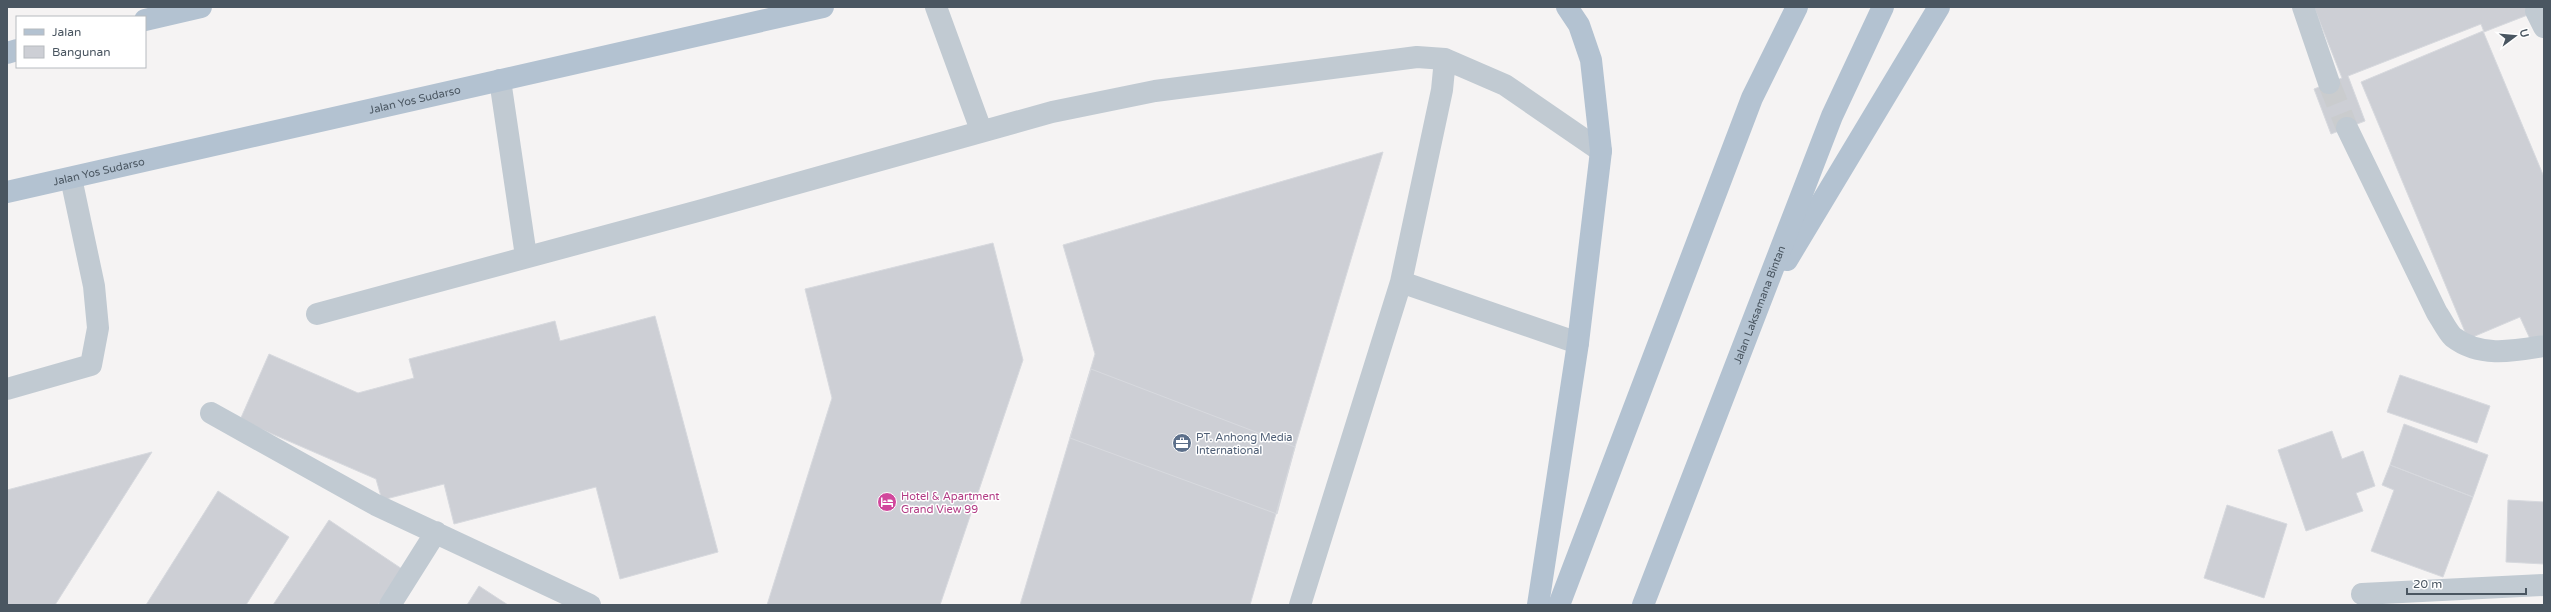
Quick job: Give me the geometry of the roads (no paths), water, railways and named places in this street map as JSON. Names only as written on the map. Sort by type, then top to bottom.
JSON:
[{"type":"main road","points":[[146,20],[201,7]]},
{"type":"main road","name":"Jalan Yos Sudarso","points":[[7,192],[823,7]]},
{"type":"main road","points":[[1538,605],[1578,343],[1601,151],[1591,60],[1579,25],[1567,7]]},
{"type":"main road","points":[[1560,605],[1752,98],[1797,7]]},
{"type":"main road","name":"Jalan Laksamana Bintan","points":[[1643,605],[1832,116],[1882,7]]},
{"type":"main road","points":[[1756,311],[1939,7]]},
{"type":"street","points":[[936,7],[981,130]]},
{"type":"street","points":[[2303,7],[2329,83]]},
{"type":"street","points":[[317,314],[526,256],[702,210],[981,130],[1052,112],[1155,91],[1417,57],[1445,59],[1505,85],[1601,151]]},
{"type":"street","points":[[1300,605],[1401,282],[1442,90],[1445,59]]},
{"type":"street","points":[[500,80],[526,256]]},
{"type":"street","points":[[2347,128],[2437,313],[2453,336],[2474,347],[2501,353],[2544,346]]},
{"type":"street","points":[[7,389],[91,365],[98,328],[95,293],[71,178]]},
{"type":"street","points":[[1401,282],[1578,343]]},
{"type":"street","points":[[211,413],[376,505],[590,605]]},
{"type":"street","points":[[390,605],[436,532]]},
{"type":"street","points":[[2362,594],[2544,585]]},
{"type":"tunnel","points":[[2329,83],[2347,128]]},
{"type":"place","name":"PT. Anhong Media International","points":[[1182,443]]},
{"type":"place","name":"Hotel & Apartment Grand View 99","points":[[887,502]]}]
